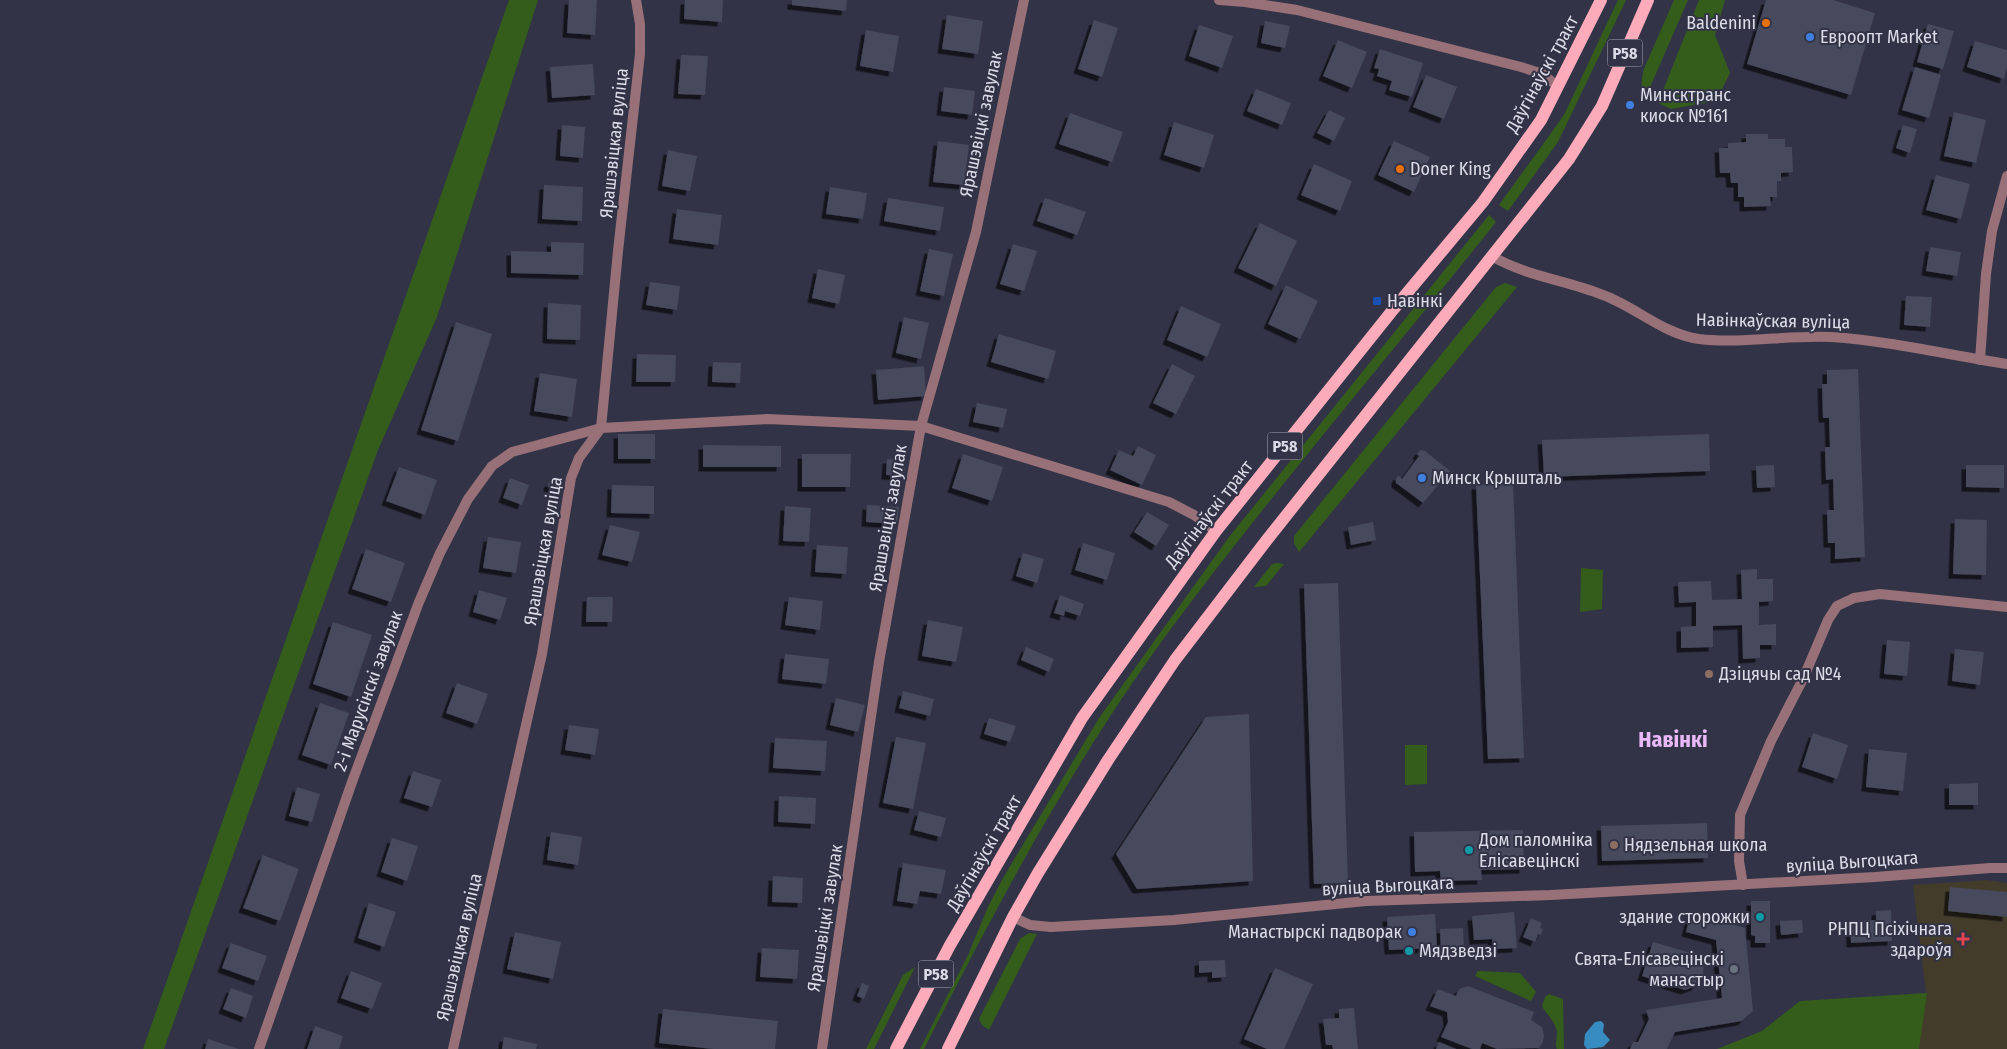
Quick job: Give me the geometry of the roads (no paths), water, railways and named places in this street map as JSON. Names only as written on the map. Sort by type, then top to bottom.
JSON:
[{"type":"main road","name":"Даўгінаўскі тракт","points":[[896,1049],[949,948],[1082,718],[1216,531],[1392,311],[1483,202],[1541,120],[1602,0]]},
{"type":"main road","name":"Р58","points":[[948,1049],[1013,917],[1108,760],[1175,660],[1266,541],[1569,159],[1602,106],[1648,0]]},
{"type":"street","name":"Ярашэвіцкая вуліца","points":[[453,1049],[542,654],[571,478],[582,453],[601,428],[619,239],[640,54],[640,24],[636,0]]},
{"type":"street","name":"Ярашэвіцкі завулак","points":[[822,1049],[879,662],[921,426],[976,232],[1024,0]]},
{"type":"street","points":[[1219,0],[1297,10],[1521,67],[1543,74],[1558,87]]},
{"type":"street","points":[[1980,360],[1986,274],[1992,231],[2007,176]]},
{"type":"street","name":"Навінкаўская вуліца","points":[[1493,257],[1512,268],[1604,295],[1673,332],[1699,339],[1830,337],[1883,342],[2007,364]]},
{"type":"street","name":"2-і Марусінскі завулак","points":[[259,1049],[352,782],[389,680],[433,569],[468,499],[492,466],[512,452],[601,428],[768,419],[921,426],[1169,502],[1194,515],[1216,531]]},
{"type":"street","points":[[1743,885],[1739,861],[1740,815],[1771,742],[1803,679],[1828,620],[1837,606],[1854,598],[1880,594],[2007,606]]},
{"type":"street","name":"вуліца Выгоцкага","points":[[1013,917],[1030,925],[1051,927],[1174,920],[1366,901],[1551,895],[2007,868]]},
{"type":"water","points":[[1601,1021],[1604,1024],[1603,1032],[1610,1040],[1603,1047],[1587,1049],[1584,1045],[1585,1034],[1595,1022]]},
{"type":"place","name":"Baldenini","points":[[1766,23]]},
{"type":"place","name":"Евроопт Market","points":[[1810,37]]},
{"type":"place","name":"Минсктранс киоск №161","points":[[1630,105]]},
{"type":"place","name":"Doner King","points":[[1400,169]]},
{"type":"place","name":"Навінкі","points":[[1377,301]]},
{"type":"place","name":"Минск Крышталь","points":[[1422,478]]},
{"type":"place","name":"Дзіцячы сад №4","points":[[1709,674]]},
{"type":"place","name":"Нядзельная школа","points":[[1614,845]]},
{"type":"place","name":"Дом паломніка Елісавецінскі","points":[[1469,850]]},
{"type":"place","name":"здание сторожки","points":[[1760,917]]},
{"type":"place","name":"Манастырскі падворак","points":[[1412,932]]},
{"type":"place","name":"РНПЦ Псіхічнага здароўя","points":[[1963,939]]},
{"type":"place","name":"Мядзведзі","points":[[1409,951]]},
{"type":"place","name":"Свята-Елісавецінскі манастыр","points":[[1734,969]]},
{"type":"district","name":"Навінкі","points":[[1673,739]]}]
